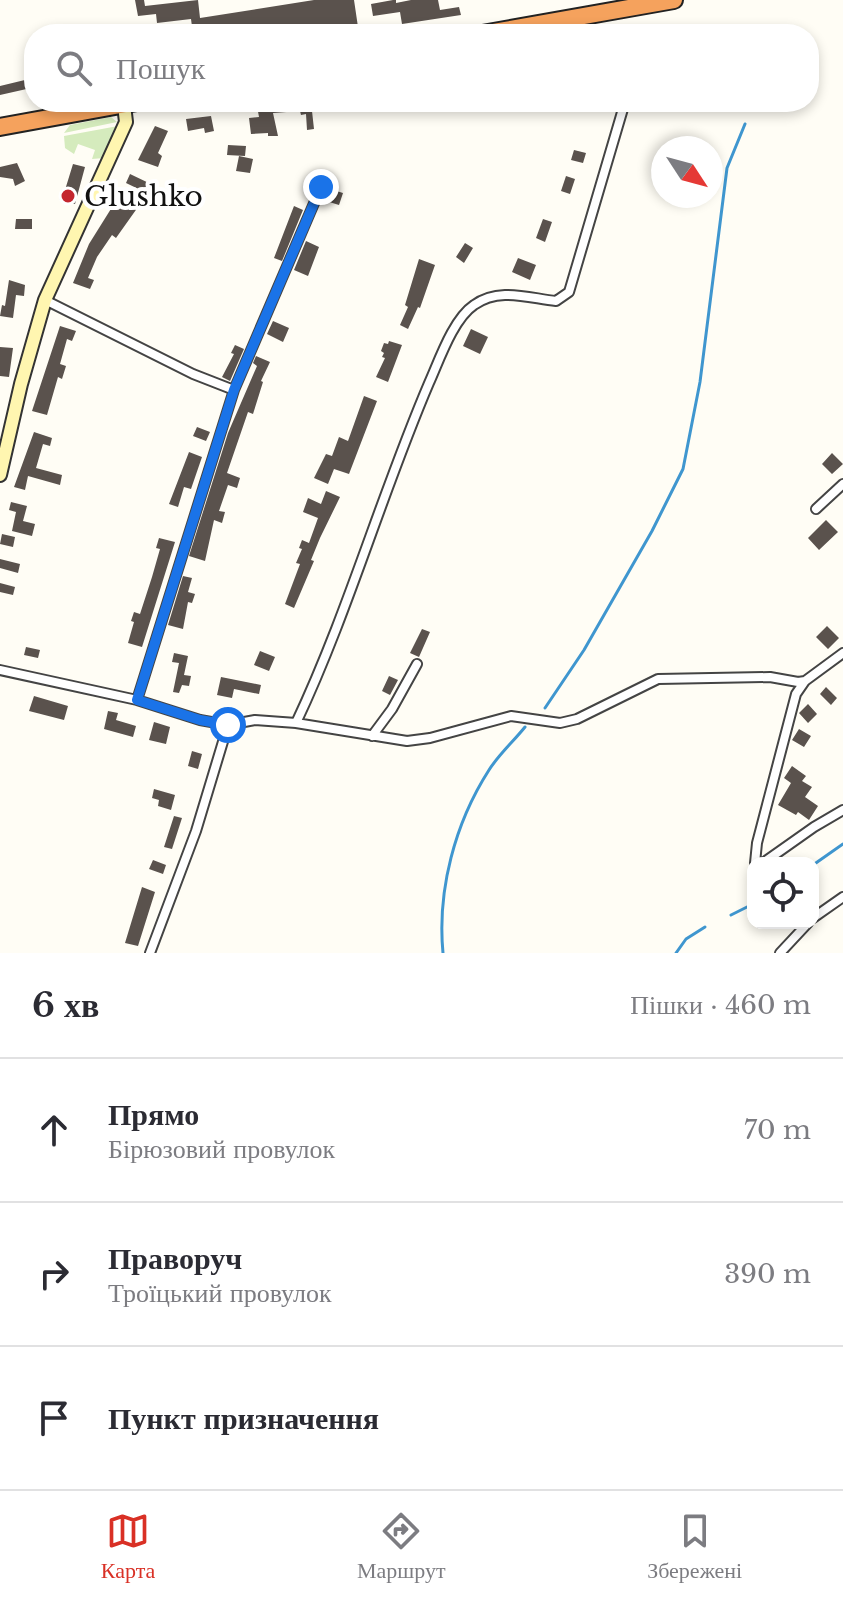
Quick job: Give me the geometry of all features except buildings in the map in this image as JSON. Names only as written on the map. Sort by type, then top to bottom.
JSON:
[{"type":"highway","points":[[538,24],[674,0]]},
{"type":"highway","points":[[0,127],[81,112]]},
{"type":"street","points":[[0,475],[45,300],[128,112]]},
{"type":"street","points":[[296,723],[443,351],[462,316],[477,302],[506,294],[556,301],[569,292],[622,112]]},
{"type":"street","points":[[137,700],[234,390],[321,187]]},
{"type":"street","points":[[45,300],[193,374],[234,390]]},
{"type":"street","points":[[816,509],[843,484]]},
{"type":"street","points":[[756,857],[796,694],[805,681],[843,653]]},
{"type":"street","points":[[372,736],[392,709],[417,664]]},
{"type":"street","points":[[0,670],[137,700],[200,720],[228,725],[255,720],[296,723],[407,741],[430,738],[511,716],[560,723],[577,719],[658,679],[770,677],[805,681]]},
{"type":"street","points":[[150,953],[196,831],[228,725]]},
{"type":"street","points":[[772,857],[843,810]]},
{"type":"street","points":[[819,914],[843,896]]},
{"type":"street","points":[[780,953],[802,929]]},
{"type":"green space","points":[[111,117],[117,122],[64,133],[70,125]]},
{"type":"green space","points":[[118,126],[104,158],[92,159],[95,150],[78,144],[74,154],[65,148],[64,136]]},
{"type":"waterway","points":[[545,708],[584,650],[652,531],[683,469],[700,382],[727,168],[745,124]]},
{"type":"waterway","points":[[443,953],[446,881],[458,835],[489,770],[525,727]]},
{"type":"waterway","points":[[819,861],[843,844]]},
{"type":"waterway","points":[[731,915],[747,907]]},
{"type":"waterway","points":[[676,953],[686,939],[705,927]]},
{"type":"place","name":"Glushko","points":[[68,196]]},
{"type":"route","points":[[228,725],[200,720],[137,700],[234,390],[321,187]]}]
